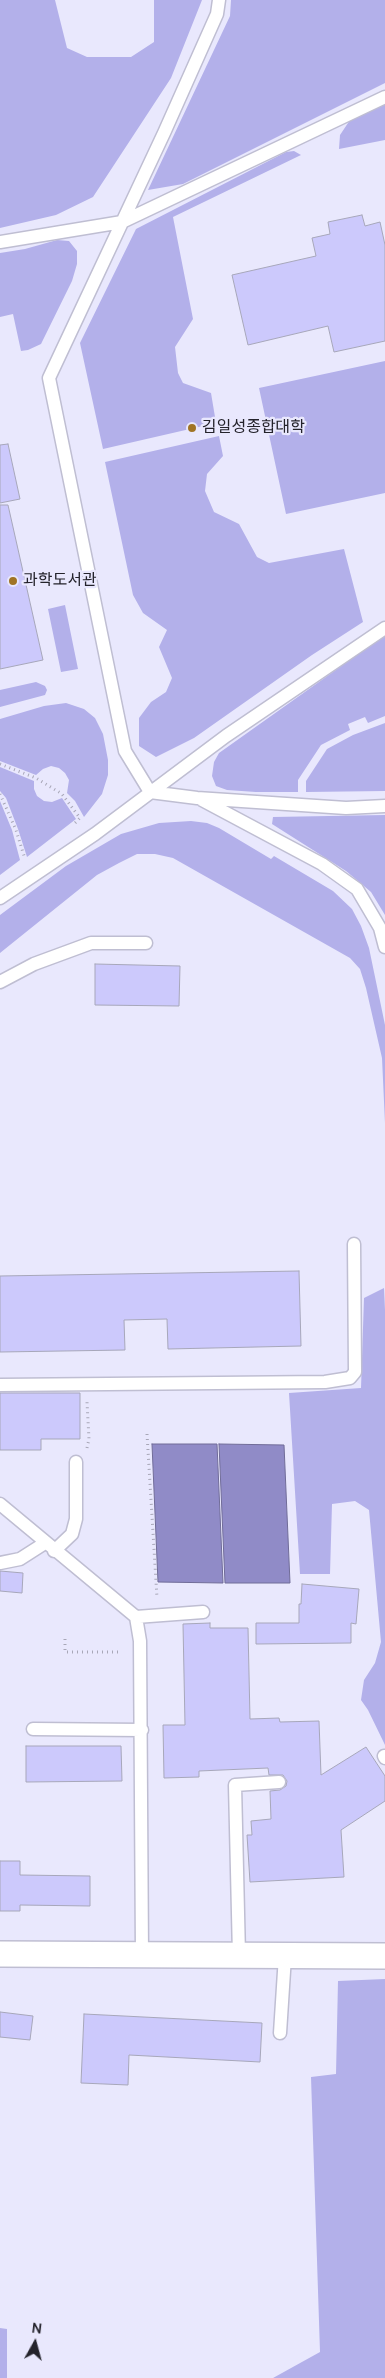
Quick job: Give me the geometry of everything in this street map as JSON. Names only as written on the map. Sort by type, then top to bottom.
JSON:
[{"type":"street","points":[[0,1954],[385,1956]]},
{"type":"lane","points":[[150,792],[125,751],[49,378],[217,14],[219,0]]},
{"type":"lane","points":[[0,242],[122,222],[385,97]]},
{"type":"lane","points":[[0,898],[95,834],[226,736],[385,628]]},
{"type":"lane","points":[[150,792],[197,798],[346,808],[385,806]]},
{"type":"lane","points":[[197,798],[322,864],[357,889],[380,928],[385,947]]},
{"type":"lane","points":[[0,982],[34,964],[91,943],[146,943]]},
{"type":"lane","points":[[0,1385],[325,1382],[350,1378],[355,1372],[354,1244]]},
{"type":"lane","points":[[0,1562],[20,1559],[50,1547],[72,1534],[76,1519],[76,1462]]},
{"type":"lane","points":[[0,1504],[136,1618],[140,1652],[142,1730],[142,1956]]},
{"type":"lane","points":[[136,1618],[203,1612]]},
{"type":"lane","points":[[33,1728],[142,1730]]},
{"type":"lane","points":[[239,1956],[234,1784],[279,1782]]},
{"type":"lane","points":[[280,2033],[285,1956]]},
{"type":"path","points":[[0,764],[36,778],[62,794],[80,818]]},
{"type":"path","points":[[0,794],[16,830],[26,862]]},
{"type":"path","points":[[76,1462],[88,1447],[86,1384]]},
{"type":"path","points":[[148,1434],[158,1616]]},
{"type":"path","points":[[65,1639],[65,1652],[140,1652]]},
{"type":"shaded area","points":[[0,0],[55,0],[67,48],[87,57],[131,57],[154,42],[154,0],[202,0],[171,78],[93,197],[56,215],[0,228]]},
{"type":"shaded area","points":[[231,0],[385,0],[385,83],[183,184],[148,190],[230,16]]},
{"type":"shaded area","points":[[385,104],[385,140],[339,149],[340,135],[350,120]]},
{"type":"shaded area","points":[[294,151],[301,155],[173,217],[193,319],[175,347],[178,373],[183,383],[211,393],[216,423],[103,449],[80,343],[136,229],[286,152]]},
{"type":"shaded area","points":[[57,240],[69,241],[77,251],[77,264],[72,281],[41,344],[21,351],[13,314],[0,317],[0,253],[25,249]]},
{"type":"shaded area","points":[[385,361],[385,493],[286,514],[259,388]]},
{"type":"shaded area","points":[[219,436],[223,456],[207,474],[205,491],[214,512],[239,524],[257,557],[269,563],[344,549],[363,622],[312,655],[194,738],[156,757],[139,746],[139,718],[151,702],[166,692],[172,678],[159,647],[167,630],[143,613],[133,595],[105,462]]},
{"type":"shaded area","points":[[65,605],[78,669],[61,672],[48,609]]},
{"type":"shaded area","points":[[385,635],[385,716],[368,723],[365,717],[348,724],[350,730],[321,745],[298,780],[298,792],[227,790],[216,786],[212,776],[214,762],[219,753]]},
{"type":"shaded area","points":[[36,682],[45,686],[47,690],[45,695],[0,707],[0,690]]},
{"type":"shaded area","points":[[66,703],[84,709],[95,718],[103,734],[108,760],[108,775],[102,794],[84,817],[75,801],[67,793],[69,780],[59,768],[51,766],[43,769],[36,775],[0,761],[0,719],[44,706]]},
{"type":"shaded area","points":[[385,723],[385,791],[306,792],[306,781],[327,749],[353,735]]},
{"type":"shaded area","points":[[0,767],[34,781],[34,789],[37,796],[44,801],[52,802],[62,798],[76,819],[27,857],[6,798],[0,791]]},
{"type":"shaded area","points":[[0,801],[12,830],[20,860],[0,875]]},
{"type":"shaded area","points":[[385,815],[385,915],[371,892],[346,871],[272,824],[273,817]]},
{"type":"shaded area","points":[[191,821],[207,823],[219,828],[271,859],[274,856],[333,891],[352,909],[369,948],[385,1025],[385,1123],[382,1058],[360,969],[350,958],[173,858],[155,854],[137,854],[97,875],[0,953],[0,915],[66,866],[121,834],[159,823]]},
{"type":"shaded area","points":[[384,1288],[385,1745],[361,1700],[364,1680],[375,1663],[381,1642],[369,1510],[355,1501],[332,1504],[330,1574],[300,1574],[289,1393],[361,1388],[364,1298]]},
{"type":"shaded area","points":[[152,1444],[217,1444],[223,1583],[158,1582]]},
{"type":"shaded area","points":[[219,1444],[284,1445],[290,1583],[225,1583]]},
{"type":"shaded area","points":[[385,1979],[385,2378],[273,2378],[320,2352],[311,2077],[336,2074],[338,1981]]},
{"type":"shaded area","points":[[0,2328],[7,2329],[7,2378],[0,2378]]},
{"type":"building","points":[[362,215],[365,226],[380,222],[385,245],[385,341],[334,352],[328,326],[248,345],[232,275],[316,256],[312,238],[330,234],[328,222]]},
{"type":"building","points":[[8,444],[20,499],[0,503],[0,445]]},
{"type":"building","name":"과학도서관","points":[[0,505],[8,505],[43,660],[0,669]]},
{"type":"building","points":[[95,964],[180,966],[179,1006],[95,1005]]},
{"type":"building","points":[[299,1271],[301,1346],[168,1349],[167,1319],[124,1320],[125,1350],[0,1352],[0,1276]]},
{"type":"building","points":[[0,1393],[80,1393],[80,1439],[41,1439],[41,1450],[0,1450]]},
{"type":"building","points":[[0,1571],[23,1573],[22,1593],[0,1591]]},
{"type":"building","points":[[302,1584],[359,1589],[356,1624],[351,1623],[351,1643],[256,1644],[256,1623],[299,1623]]},
{"type":"building","points":[[210,1623],[210,1628],[248,1628],[250,1719],[279,1718],[280,1722],[319,1721],[321,1775],[366,1747],[385,1776],[385,1801],[341,1830],[344,1877],[250,1882],[247,1835],[252,1835],[251,1821],[271,1819],[270,1791],[280,1790],[286,1786],[287,1781],[283,1775],[269,1775],[268,1768],[199,1771],[199,1777],[164,1778],[163,1725],[185,1725],[183,1624]]},
{"type":"building","points":[[26,1746],[121,1746],[122,1781],[26,1782]]},
{"type":"building","points":[[0,1861],[20,1861],[20,1875],[90,1876],[90,1906],[20,1905],[20,1911],[0,1911]]},
{"type":"building","points":[[0,2012],[33,2016],[30,2040],[0,2037]]},
{"type":"building","points":[[84,2014],[262,2023],[260,2062],[129,2055],[128,2085],[81,2083]]},
{"type":"place","name":"김일성종합대학","points":[[192,428]]},
{"type":"place","name":"과학도서관","points":[[13,581]]}]
